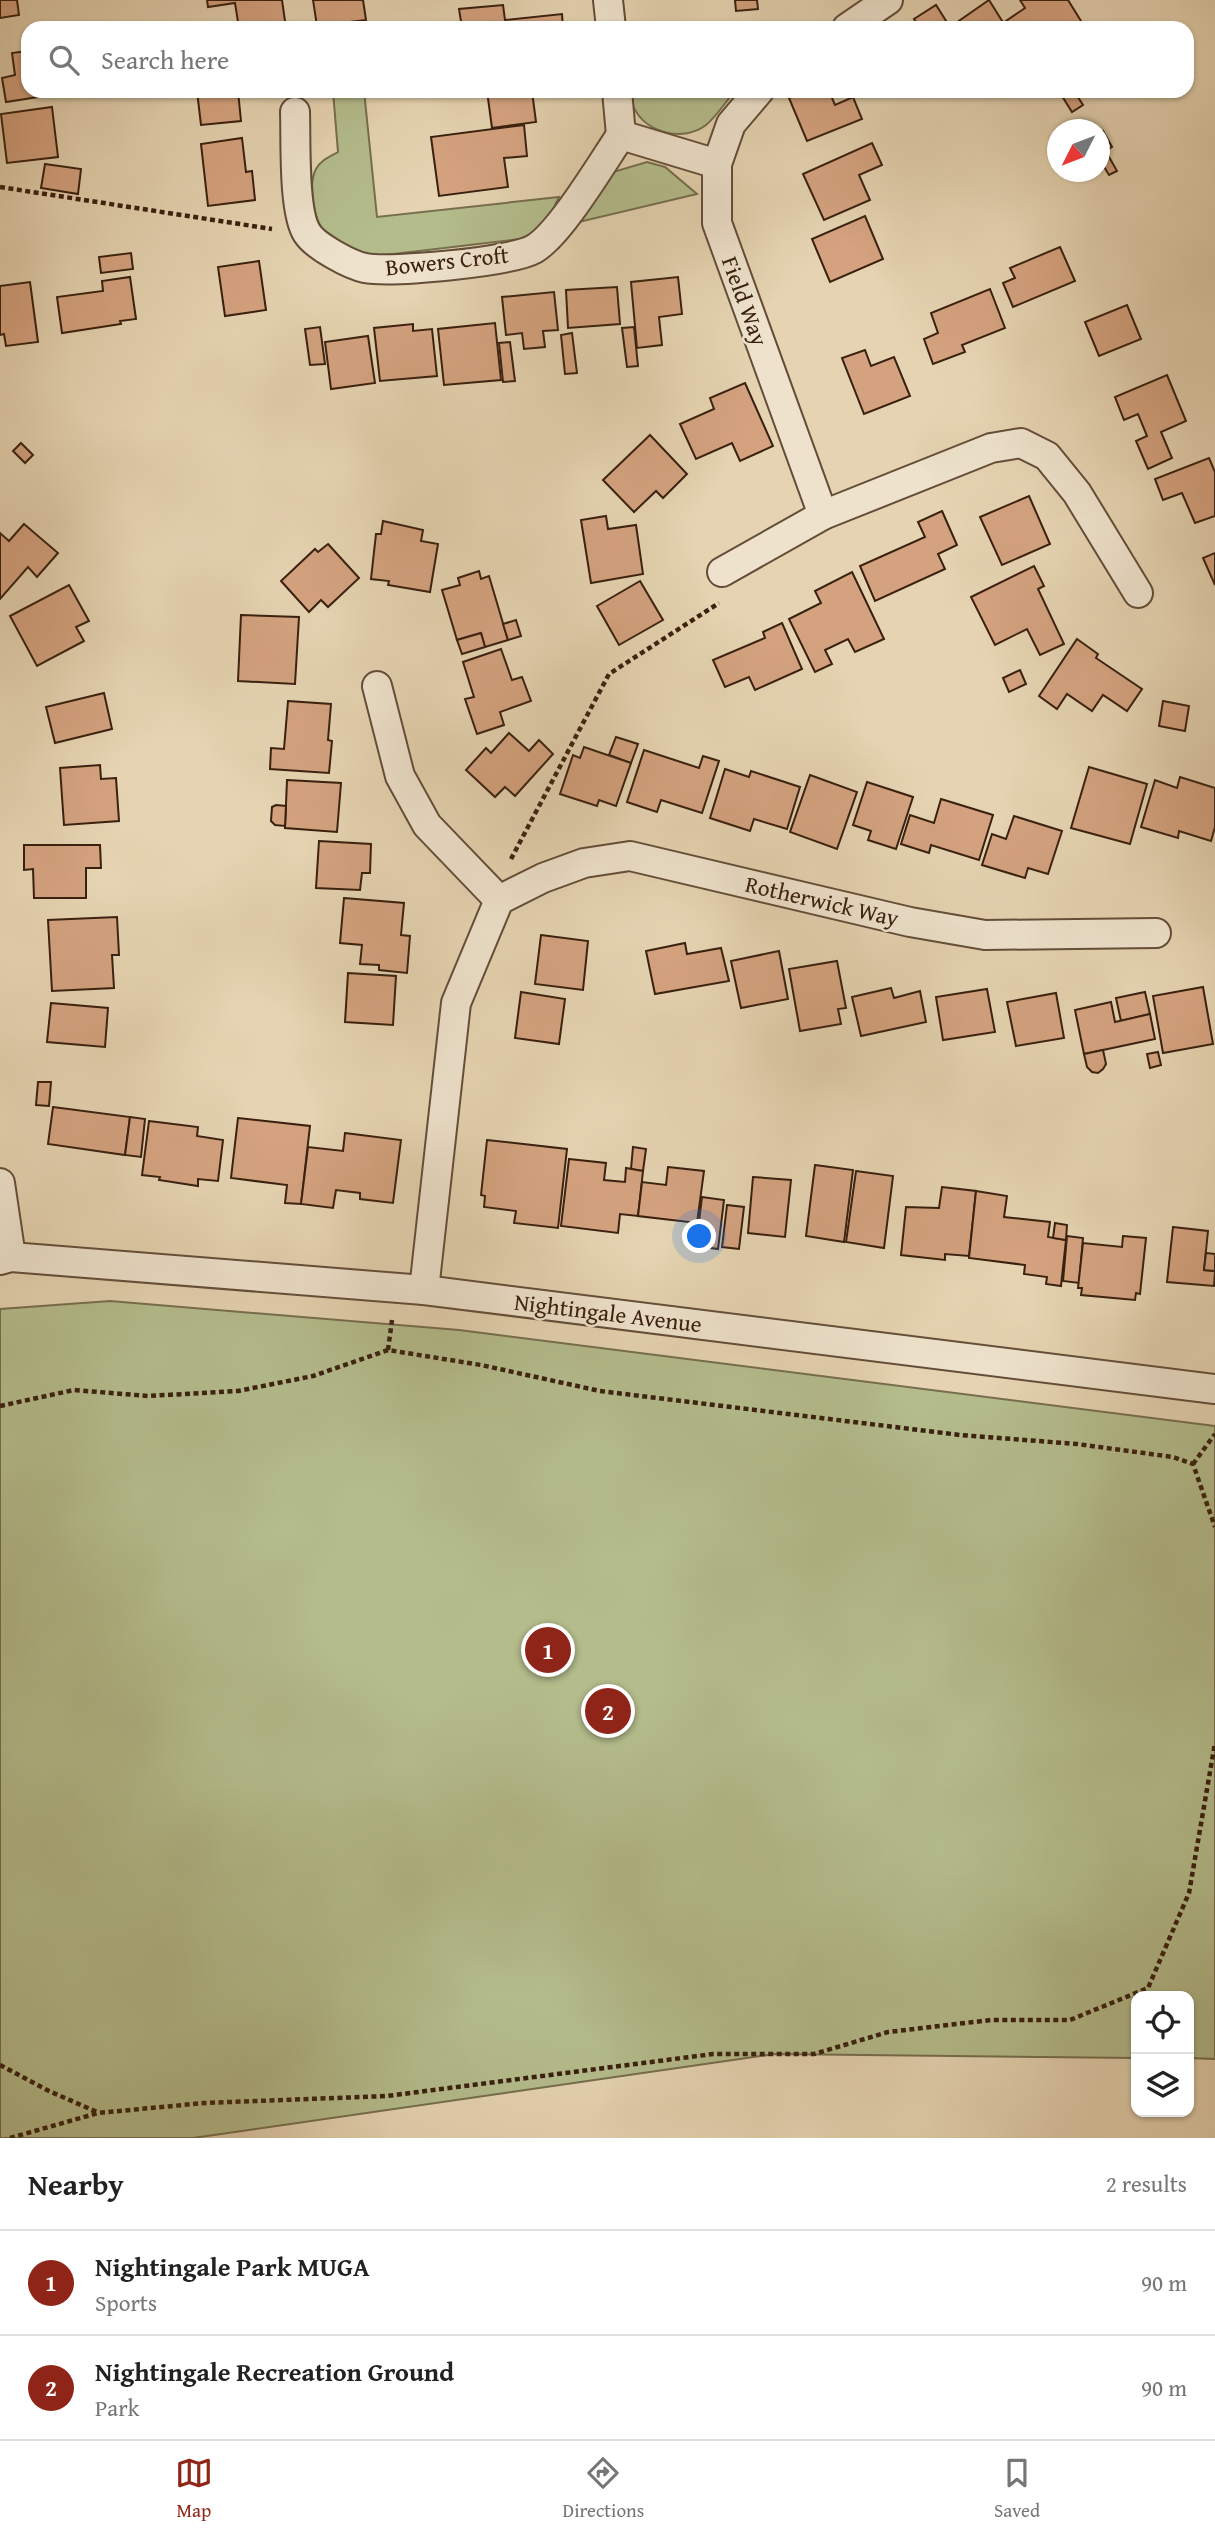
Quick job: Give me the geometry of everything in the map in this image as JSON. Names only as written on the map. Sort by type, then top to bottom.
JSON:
[{"type":"street","points":[[608,0],[610,21]]},
{"type":"street","points":[[857,21],[888,0]]},
{"type":"street","points":[[618,98],[621,135],[717,164]]},
{"type":"street","name":"Field Way","points":[[753,98],[731,124],[717,164],[717,223],[824,515]]},
{"type":"street","points":[[295,112],[300,215],[307,234]]},
{"type":"street","name":"Bowers Croft","points":[[307,234],[335,255],[365,268],[403,270],[508,257],[533,250],[552,234],[621,135]]},
{"type":"street","points":[[722,572],[824,515],[991,448],[1021,443],[1048,456],[1077,493],[1138,593]]},
{"type":"street","points":[[377,686],[400,776],[427,825],[499,900],[456,1003],[424,1290]]},
{"type":"street","name":"Rotherwick Way","points":[[499,900],[543,878],[584,863],[630,856],[911,922],[985,935],[1156,933]]},
{"type":"street","points":[[0,1183],[6,1259]]},
{"type":"street","name":"Nightingale Avenue","points":[[6,1259],[424,1290],[1215,1389]]},
{"type":"path","points":[[0,187],[307,234]]},
{"type":"path","points":[[499,900],[509,863],[609,674],[719,605],[722,572]]},
{"type":"path","points":[[0,1406],[75,1390],[148,1396],[238,1391],[313,1376],[388,1350],[481,1365],[600,1391],[960,1435],[1077,1444],[1173,1457],[1193,1464]]},
{"type":"path","points":[[1193,1464],[1215,1434]]},
{"type":"path","points":[[1193,1464],[1215,1527]]},
{"type":"path","points":[[10,2138],[98,2113],[204,2103],[387,2096],[713,2054],[814,2054],[888,2032],[991,2020],[1070,2020],[1148,1988],[1189,1892],[1215,1743]]},
{"type":"path","points":[[0,2065],[98,2113]]},
{"type":"green space","points":[[334,98],[365,98],[377,217],[559,197],[544,228],[529,238],[368,257],[349,250],[326,234],[314,207],[314,175],[325,159],[338,152]]},
{"type":"green space","points":[[632,98],[730,98],[706,125],[697,130],[677,134],[667,133],[648,124],[633,106]]},
{"type":"green space","points":[[647,162],[665,167],[697,194],[579,222],[613,172]]},
{"type":"green space","points":[[110,1301],[459,1330],[1215,1426],[1215,2059],[1194,2058],[1194,1991],[1131,1991],[1131,2058],[775,2054],[193,2138],[0,2138],[0,1309]]},
{"type":"building","points":[[0,0],[17,0],[19,15],[0,18]]},
{"type":"building","points":[[207,0],[282,0],[285,21],[238,21],[235,3],[208,7]]},
{"type":"building","points":[[313,0],[363,0],[366,20],[316,21]]},
{"type":"building","points":[[735,0],[757,0],[758,9],[736,11]]},
{"type":"building","points":[[989,0],[1002,21],[959,21]]},
{"type":"building","points":[[1020,0],[1068,0],[1081,21],[1006,21],[1025,8]]},
{"type":"building","points":[[503,5],[505,20],[562,14],[562,21],[461,21],[459,9]]},
{"type":"building","points":[[936,5],[946,21],[915,21],[914,19]]},
{"type":"building","points":[[21,52],[21,98],[32,98],[6,102],[2,78],[15,75],[12,53]]},
{"type":"building","points":[[198,98],[239,98],[241,121],[201,125]]},
{"type":"building","points":[[488,98],[533,98],[536,122],[492,128]]},
{"type":"building","points":[[789,98],[832,98],[835,105],[853,98],[862,119],[807,141]]},
{"type":"building","points":[[1063,98],[1078,98],[1083,105],[1072,112]]},
{"type":"building","points":[[52,107],[58,157],[7,163],[1,114]]},
{"type":"building","points":[[524,125],[527,156],[504,158],[508,187],[439,196],[431,137]]},
{"type":"building","points":[[242,138],[246,172],[252,171],[255,200],[208,206],[201,144]]},
{"type":"building","points":[[872,143],[882,165],[859,175],[870,200],[824,220],[803,174]]},
{"type":"building","points":[[1110,159],[1117,171],[1110,174]]},
{"type":"building","points":[[45,164],[81,169],[78,194],[41,188]]},
{"type":"building","points":[[865,216],[883,259],[830,282],[812,239]]},
{"type":"building","points":[[1060,247],[1075,281],[1013,307],[1003,283],[1015,278],[1010,268]]},
{"type":"building","points":[[131,253],[133,269],[101,273],[99,257]]},
{"type":"building","points":[[259,261],[266,310],[225,316],[218,267]]},
{"type":"building","points":[[130,277],[136,319],[120,321],[121,324],[62,333],[57,297],[103,291],[102,281]]},
{"type":"building","points":[[678,277],[682,314],[659,317],[662,345],[637,348],[631,282]]},
{"type":"building","points":[[30,282],[38,342],[6,346],[4,334],[0,335],[0,286]]},
{"type":"building","points":[[617,287],[620,324],[568,328],[566,290]]},
{"type":"building","points":[[990,289],[1005,328],[962,345],[965,352],[933,364],[924,339],[938,333],[931,313]]},
{"type":"building","points":[[554,292],[558,330],[543,331],[545,347],[524,349],[522,333],[506,335],[502,297]]},
{"type":"building","points":[[1127,305],[1141,339],[1099,356],[1085,322]]},
{"type":"building","points":[[495,323],[501,380],[444,385],[438,329]]},
{"type":"building","points":[[413,324],[413,331],[432,329],[437,376],[380,381],[374,328]]},
{"type":"building","points":[[320,327],[325,364],[310,365],[305,329]]},
{"type":"building","points":[[634,327],[638,366],[627,367],[622,328]]},
{"type":"building","points":[[572,333],[577,373],[565,374],[561,335]]},
{"type":"building","points":[[368,336],[375,383],[331,389],[325,342]]},
{"type":"building","points":[[510,342],[515,381],[503,382],[499,343]]},
{"type":"building","points":[[865,350],[871,366],[894,357],[910,396],[864,414],[842,358]]},
{"type":"building","points":[[1167,375],[1186,421],[1161,432],[1172,458],[1148,469],[1136,441],[1147,436],[1138,414],[1124,420],[1115,397]]},
{"type":"building","points":[[745,383],[773,446],[740,461],[732,443],[696,459],[680,424],[714,409],[710,398]]},
{"type":"building","points":[[650,435],[687,474],[663,498],[656,491],[634,512],[603,480]]},
{"type":"building","points":[[21,443],[33,455],[25,463],[13,451]]},
{"type":"building","points":[[1209,458],[1215,472],[1215,516],[1195,523],[1182,493],[1163,500],[1155,479]]},
{"type":"building","points":[[1029,496],[1050,544],[1002,565],[980,517]]},
{"type":"building","points":[[942,511],[957,545],[938,554],[945,569],[875,601],[860,566],[925,537],[918,522]]},
{"type":"building","points":[[606,516],[608,529],[636,525],[643,574],[591,583],[581,520]]},
{"type":"building","points":[[383,521],[423,530],[421,541],[438,544],[430,592],[388,585],[389,581],[371,579],[376,534],[381,534]]},
{"type":"building","points":[[24,524],[58,553],[37,577],[28,567],[0,599],[0,533],[9,541]]},
{"type":"building","points":[[328,544],[359,578],[328,607],[321,600],[309,612],[281,581],[315,549],[318,552]]},
{"type":"building","points":[[1215,553],[1215,585],[1203,558]]},
{"type":"building","points":[[1034,566],[1044,586],[1038,589],[1064,644],[1040,655],[1027,629],[995,645],[971,597]]},
{"type":"building","points":[[479,571],[481,579],[489,576],[508,640],[485,647],[481,633],[457,640],[442,590],[460,585],[458,578]]},
{"type":"building","points":[[852,572],[884,639],[855,652],[848,639],[825,650],[832,664],[815,672],[789,619],[821,603],[815,591]]},
{"type":"building","points":[[640,581],[663,620],[619,645],[597,606]]},
{"type":"building","points":[[69,585],[89,621],[76,627],[84,641],[37,666],[10,616]]},
{"type":"building","points":[[241,615],[299,617],[295,684],[238,681]]},
{"type":"building","points":[[516,620],[521,636],[508,640],[503,624]]},
{"type":"building","points":[[782,623],[802,669],[755,690],[749,677],[725,687],[713,660],[765,638],[763,632]]},
{"type":"building","points":[[481,633],[485,647],[462,654],[457,640]]},
{"type":"building","points":[[1077,639],[1098,654],[1096,658],[1142,689],[1127,711],[1103,695],[1092,711],[1067,694],[1057,709],[1039,696]]},
{"type":"building","points":[[501,649],[512,680],[522,677],[531,701],[500,712],[504,725],[477,734],[465,699],[474,697],[463,662]]},
{"type":"building","points":[[1020,670],[1026,684],[1009,692],[1003,678]]},
{"type":"building","points":[[104,693],[112,729],[55,743],[46,707]]},
{"type":"building","points":[[288,701],[331,704],[329,773],[270,769],[271,748],[284,749]]},
{"type":"building","points":[[1163,701],[1189,706],[1185,731],[1159,726]]},
{"type":"building","points":[[509,733],[529,751],[539,740],[553,754],[515,796],[505,787],[495,797],[466,770],[486,748],[491,753]]},
{"type":"building","points":[[616,737],[638,744],[631,763],[609,755]]},
{"type":"building","points":[[584,747],[631,763],[616,806],[599,800],[597,806],[560,794],[573,755],[580,758]]},
{"type":"building","points":[[644,750],[699,768],[703,756],[719,761],[702,813],[661,800],[657,812],[627,802]]},
{"type":"building","points":[[100,765],[101,779],[116,778],[119,821],[64,825],[60,768]]},
{"type":"building","points":[[1089,767],[1147,784],[1130,844],[1071,828]]},
{"type":"building","points":[[725,769],[749,777],[751,771],[800,787],[787,829],[754,819],[750,831],[710,818]]},
{"type":"building","points":[[810,775],[857,792],[837,849],[790,832]]},
{"type":"building","points":[[1180,777],[1215,788],[1215,827],[1211,841],[1179,831],[1178,838],[1141,827],[1155,780],[1177,788]]},
{"type":"building","points":[[287,780],[341,783],[337,832],[285,828]]},
{"type":"building","points":[[867,782],[913,797],[896,849],[868,840],[871,831],[853,825]]},
{"type":"building","points":[[941,799],[993,815],[979,860],[931,845],[929,853],[901,844],[910,815],[934,823]]},
{"type":"building","points":[[286,806],[285,826],[275,825],[271,821],[272,807]]},
{"type":"building","points":[[1014,816],[1062,831],[1048,874],[1028,868],[1025,878],[982,865],[992,834],[1006,839]]},
{"type":"building","points":[[319,841],[371,844],[370,873],[362,873],[360,890],[316,888]]},
{"type":"building","points":[[24,845],[100,845],[101,868],[86,868],[86,898],[34,898],[33,869],[24,870]]},
{"type":"building","points":[[344,898],[404,903],[401,935],[410,936],[407,973],[379,970],[379,965],[360,964],[362,945],[340,943]]},
{"type":"building","points":[[117,917],[119,955],[112,955],[114,988],[52,991],[48,920]]},
{"type":"building","points":[[541,935],[588,941],[583,990],[535,984]]},
{"type":"building","points":[[685,943],[687,954],[721,948],[729,981],[655,994],[646,951]]},
{"type":"building","points":[[779,951],[788,999],[741,1008],[731,961]]},
{"type":"building","points":[[837,961],[846,1008],[838,1009],[841,1024],[800,1031],[789,969]]},
{"type":"building","points":[[348,973],[396,976],[393,1025],[345,1022]]},
{"type":"building","points":[[1203,987],[1213,1044],[1163,1053],[1153,996]]},
{"type":"building","points":[[891,988],[894,998],[920,991],[926,1022],[861,1036],[852,997]]},
{"type":"building","points":[[987,989],[995,1032],[943,1040],[936,997]]},
{"type":"building","points":[[521,992],[565,999],[559,1044],[515,1038]]},
{"type":"building","points":[[1145,992],[1150,1014],[1121,1021],[1116,998]]},
{"type":"building","points":[[1056,993],[1064,1038],[1016,1046],[1007,1002]]},
{"type":"building","points":[[1111,1002],[1115,1022],[1150,1014],[1155,1039],[1084,1054],[1075,1010]]},
{"type":"building","points":[[51,1003],[108,1008],[105,1047],[47,1042]]},
{"type":"building","points":[[1103,1050],[1106,1064],[1098,1073],[1092,1072],[1087,1067],[1084,1054]]},
{"type":"building","points":[[1158,1052],[1161,1065],[1150,1068],[1147,1054]]},
{"type":"building","points":[[38,1082],[51,1082],[49,1106],[36,1105]]},
{"type":"building","points":[[53,1107],[130,1117],[125,1155],[48,1144]]},
{"type":"building","points":[[130,1117],[145,1119],[141,1157],[125,1155]]},
{"type":"building","points":[[238,1118],[310,1126],[301,1204],[285,1203],[287,1185],[231,1178]]},
{"type":"building","points":[[149,1121],[198,1127],[197,1136],[223,1140],[218,1181],[198,1179],[198,1186],[142,1175]]},
{"type":"building","points":[[345,1133],[401,1140],[393,1203],[360,1199],[360,1193],[336,1190],[333,1208],[301,1204],[308,1147],[343,1151]]},
{"type":"building","points":[[487,1140],[567,1149],[558,1228],[514,1223],[516,1211],[484,1207],[485,1196],[481,1195]]},
{"type":"building","points":[[633,1147],[646,1149],[643,1171],[631,1169]]},
{"type":"building","points":[[569,1159],[606,1163],[604,1180],[625,1182],[626,1168],[643,1171],[638,1216],[620,1214],[618,1233],[561,1226]]},
{"type":"building","points":[[815,1165],[853,1170],[844,1242],[806,1236]]},
{"type":"building","points":[[668,1167],[704,1171],[697,1223],[638,1216],[642,1182],[666,1185]]},
{"type":"building","points":[[856,1171],[893,1176],[884,1248],[846,1242]]},
{"type":"building","points":[[753,1177],[791,1180],[785,1237],[748,1233]]},
{"type":"building","points":[[942,1187],[976,1191],[969,1256],[945,1254],[945,1260],[901,1255],[906,1207],[939,1208]]},
{"type":"building","points":[[976,1191],[1007,1196],[1004,1217],[1050,1222],[1048,1237],[1066,1240],[1061,1286],[1046,1284],[1047,1277],[1024,1274],[1025,1265],[969,1258]]},
{"type":"building","points":[[702,1197],[724,1200],[718,1249],[696,1246]]},
{"type":"building","points":[[727,1205],[744,1207],[739,1249],[722,1247]]},
{"type":"building","points":[[1055,1223],[1067,1225],[1066,1240],[1053,1238]]},
{"type":"building","points":[[1173,1227],[1208,1231],[1204,1270],[1215,1271],[1214,1286],[1167,1282]]},
{"type":"building","points":[[1067,1236],[1083,1238],[1079,1283],[1063,1281]]},
{"type":"building","points":[[1123,1236],[1146,1238],[1140,1294],[1136,1293],[1135,1300],[1081,1295],[1082,1288],[1078,1288],[1083,1243],[1122,1247]]},
{"type":"building","points":[[1206,1253],[1215,1254],[1215,1271],[1204,1270]]},
{"type":"place","name":"Nightingale Park MUGA","points":[[548,1650]]},
{"type":"place","name":"Nightingale Recreation Ground","points":[[608,1711]]}]
